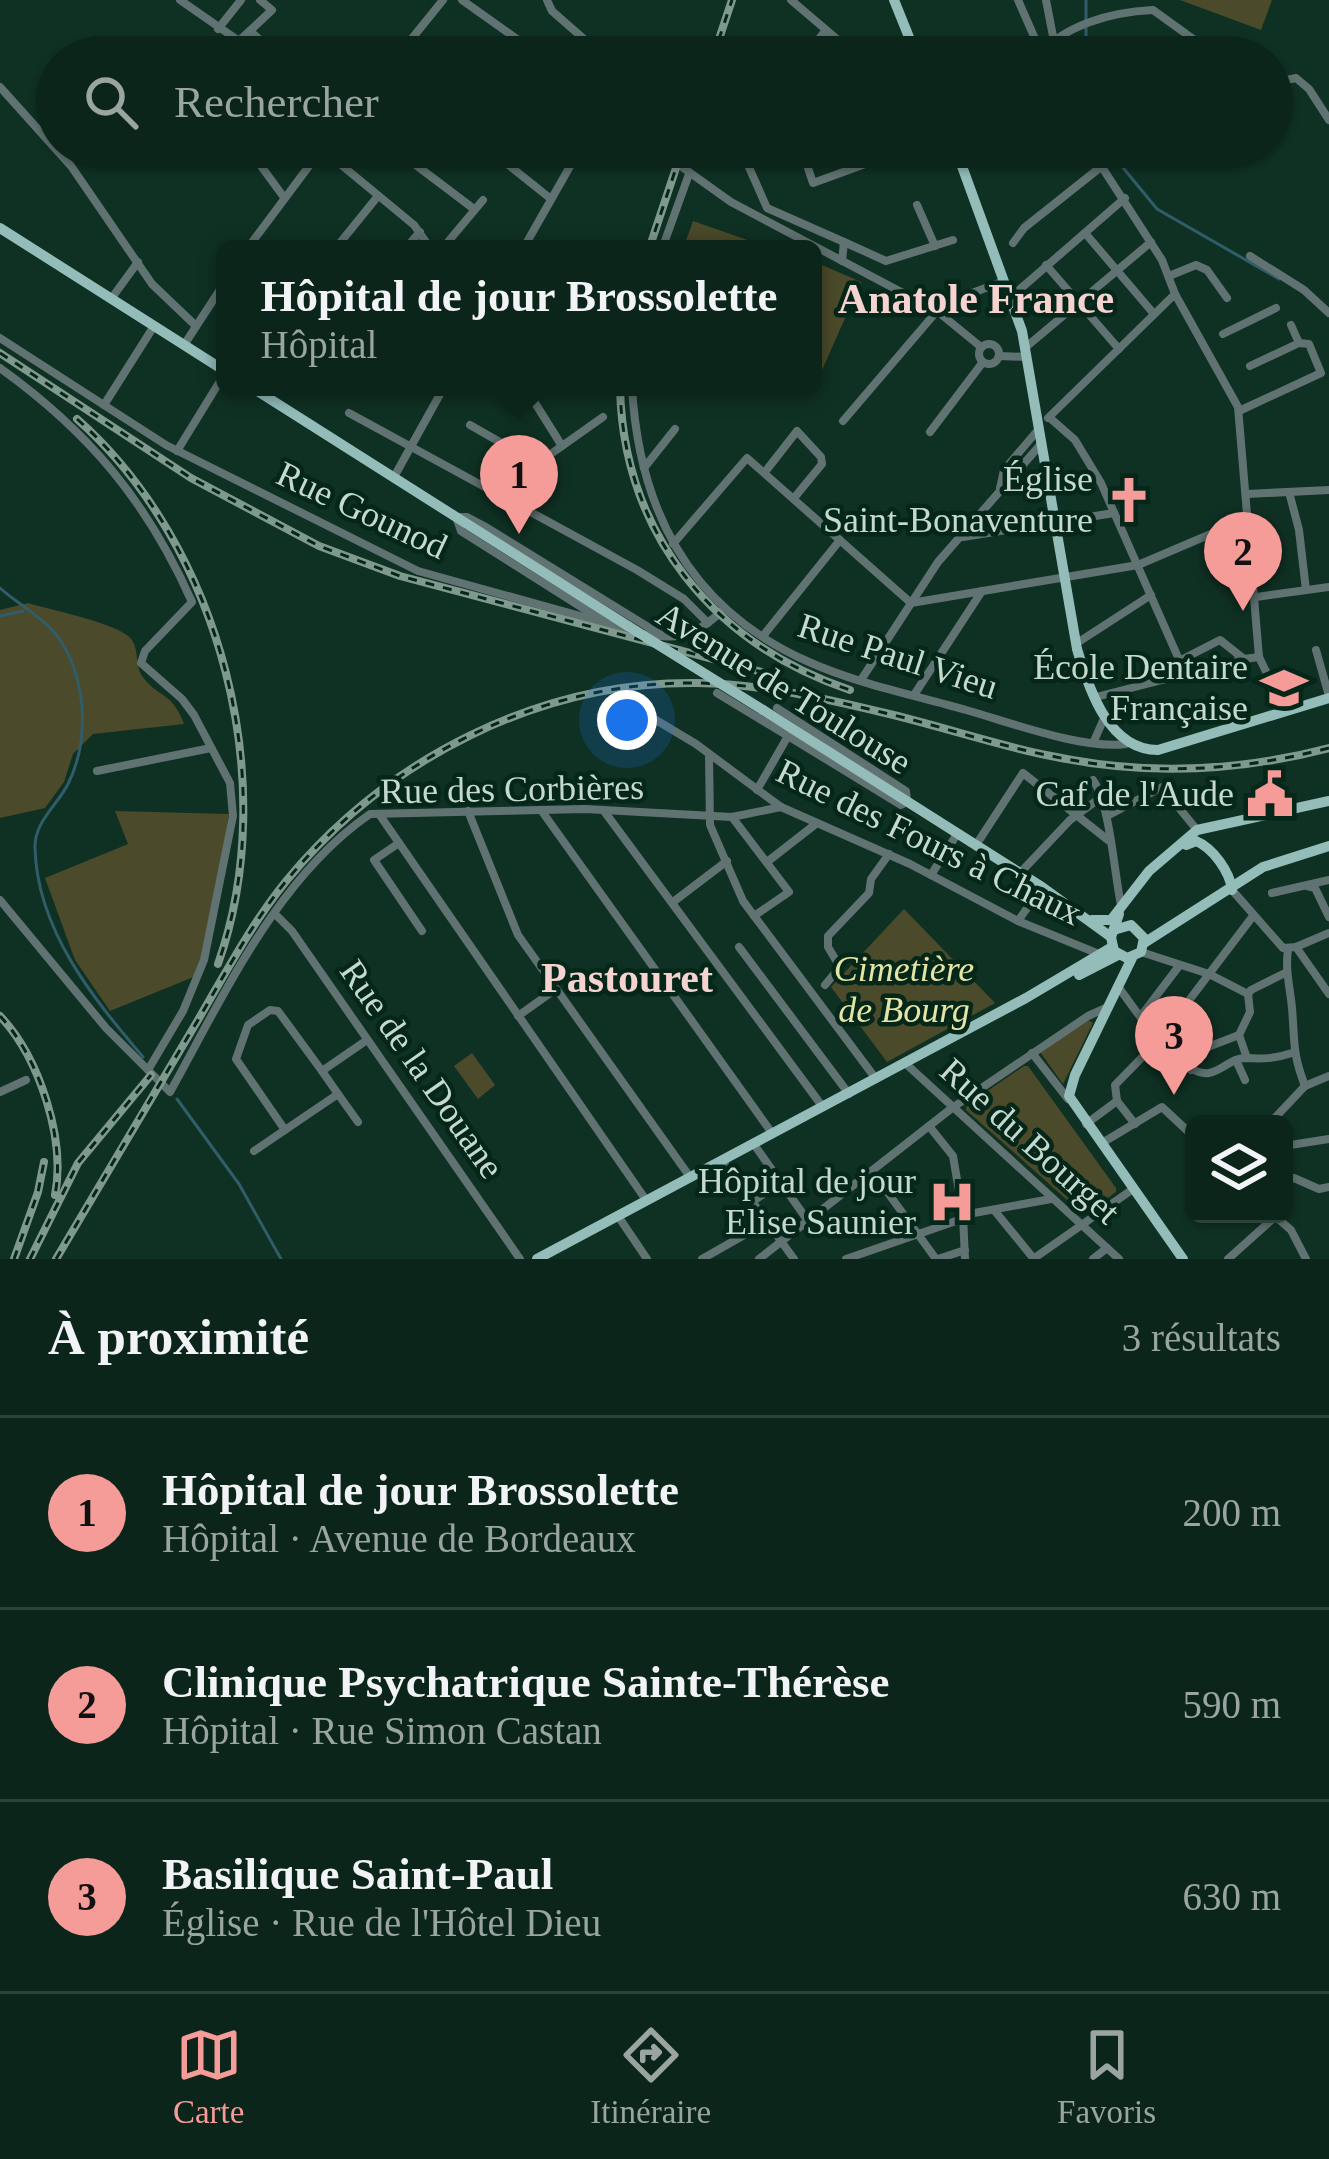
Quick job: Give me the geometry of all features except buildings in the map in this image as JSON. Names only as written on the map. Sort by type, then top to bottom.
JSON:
[{"type":"main road","points":[[894,0],[909,36]]},
{"type":"main road","points":[[964,168],[1001,254],[1027,352],[1076,644],[1096,697],[1120,741],[1165,748],[1329,697]]},
{"type":"main road","points":[[0,228],[216,366]]},
{"type":"main road","name":"Avenue de Toulouse","points":[[265,396],[628,626],[770,709],[1089,919],[1111,947]]},
{"type":"main road","points":[[1089,919],[1108,921],[1134,889],[1197,830],[1329,801]]},
{"type":"main road","points":[[1176,849],[1196,841],[1206,845],[1230,877],[1232,890]]},
{"type":"main road","points":[[1184,1259],[1072,1105],[1075,1075],[1139,951],[1263,867],[1329,846]]},
{"type":"main road","points":[[1120,909],[1111,947],[1121,985]]},
{"type":"main road","points":[[537,1259],[1026,998],[1111,947],[1135,926],[1139,951]]},
{"type":"main road","points":[[1111,947],[1139,951]]},
{"type":"street","points":[[180,0],[230,36]]},
{"type":"street","points":[[218,29],[241,0]]},
{"type":"street","points":[[260,0],[272,10]]},
{"type":"street","points":[[246,36],[282,0]]},
{"type":"street","points":[[414,36],[443,0]]},
{"type":"street","points":[[462,0],[513,36]]},
{"type":"street","points":[[547,0],[552,11],[581,36]]},
{"type":"street","points":[[790,0],[833,36]]},
{"type":"street","points":[[1018,0],[1034,36]]},
{"type":"street","points":[[1046,0],[1054,36]]},
{"type":"street","points":[[1056,36],[1086,24],[1153,10],[1190,36]]},
{"type":"street","points":[[821,36],[826,30]]},
{"type":"street","points":[[251,32],[256,36]]},
{"type":"street","points":[[1293,79],[1304,84],[1329,120]]},
{"type":"street","points":[[0,87],[36,127]]},
{"type":"street","points":[[72,168],[152,284],[196,326]]},
{"type":"street","points":[[262,168],[283,196]]},
{"type":"street","points":[[253,240],[306,168]]},
{"type":"street","points":[[346,168],[425,240]]},
{"type":"street","points":[[420,168],[474,209]]},
{"type":"street","points":[[512,168],[551,199]]},
{"type":"street","points":[[528,240],[567,168]]},
{"type":"street","points":[[681,168],[731,202],[802,240]]},
{"type":"street","points":[[749,168],[767,208],[886,261],[952,240]]},
{"type":"street","points":[[808,168],[813,183],[853,168]]},
{"type":"street","points":[[1013,243],[1024,228],[1099,168]]},
{"type":"street","points":[[1103,168],[1151,242],[1175,294],[1213,338],[1239,410],[1259,657],[1285,712]]},
{"type":"street","points":[[665,240],[689,174]]},
{"type":"street","points":[[342,240],[378,196]]},
{"type":"street","points":[[1011,297],[1125,199]]},
{"type":"street","points":[[449,240],[484,200]]},
{"type":"street","points":[[917,205],[935,246]]},
{"type":"street","points":[[413,240],[420,232]]},
{"type":"street","points":[[1085,233],[1154,314]]},
{"type":"street","points":[[842,261],[844,242]]},
{"type":"street","points":[[981,347],[978,355],[983,362],[1027,352],[1151,242]]},
{"type":"street","points":[[822,250],[937,311],[981,347]]},
{"type":"street","points":[[1250,256],[1304,290],[1329,313]]},
{"type":"street","points":[[111,299],[138,262]]},
{"type":"street","points":[[1046,265],[1119,349]]},
{"type":"street","points":[[1169,276],[1196,266],[1207,270],[1227,298]]},
{"type":"street","points":[[843,421],[937,311],[1006,281]]},
{"type":"street","points":[[1001,489],[1004,470],[1042,423],[1175,294]]},
{"type":"street","points":[[184,345],[216,296]]},
{"type":"street","points":[[1213,338],[1276,308]]},
{"type":"street","points":[[1291,325],[1300,343]]},
{"type":"street","points":[[104,405],[154,326]]},
{"type":"street","name":"Rue Gounod","points":[[0,338],[177,451],[418,571],[669,639]]},
{"type":"street","points":[[1239,410],[1325,372],[1309,344],[1300,343],[1250,366]]},
{"type":"street","points":[[981,347],[992,344],[999,356]]},
{"type":"street","points":[[930,432],[983,362]]},
{"type":"street","points":[[0,368],[89,441],[138,500],[169,555],[191,602],[145,651],[141,663],[182,699],[230,783],[233,816],[204,960],[183,1011],[148,1070],[106,1028],[0,900]]},
{"type":"street","points":[[177,451],[216,387]]},
{"type":"street","points":[[394,477],[439,396]]},
{"type":"street","points":[[533,396],[562,446]]},
{"type":"street","name":"Rue Paul Vieu","points":[[632,396],[643,469],[673,544],[690,572],[724,608],[812,664],[1057,736],[1094,741]]},
{"type":"street","points":[[349,413],[637,570],[684,599],[709,623]]},
{"type":"street","points":[[502,497],[533,466],[603,417]]},
{"type":"street","points":[[1042,423],[1075,440],[1114,513],[1185,673]]},
{"type":"street","points":[[470,425],[533,466]]},
{"type":"street","points":[[643,469],[675,429]]},
{"type":"street","points":[[765,472],[797,431],[822,464],[794,498]]},
{"type":"street","points":[[861,680],[961,537],[1041,444]]},
{"type":"street","points":[[673,544],[747,458],[911,603]]},
{"type":"street","points":[[1246,494],[1329,490]]},
{"type":"street","points":[[1289,492],[1306,590]]},
{"type":"street","points":[[961,537],[1114,513]]},
{"type":"street","points":[[612,626],[461,531],[456,517],[484,526],[669,639],[698,634],[724,608]]},
{"type":"street","points":[[911,603],[1138,565],[1246,519]]},
{"type":"street","points":[[763,636],[840,540]]},
{"type":"street","points":[[1256,597],[1329,587]]},
{"type":"street","points":[[914,695],[982,590]]},
{"type":"street","points":[[1076,644],[1151,595]]},
{"type":"street","points":[[1180,660],[1220,640],[1244,659]]},
{"type":"street","points":[[1316,650],[1329,697]]},
{"type":"street","points":[[1096,697],[1259,657]]},
{"type":"street","name":"Avenue de Toulouse","points":[[718,693],[901,805],[908,802]]},
{"type":"street","name":"Rue des Fours à Chaux","points":[[616,696],[709,754],[781,807],[931,874],[1018,921],[1111,947]]},
{"type":"street","points":[[1106,715],[1094,741],[1120,741]]},
{"type":"street","points":[[757,790],[788,736]]},
{"type":"street","points":[[97,771],[211,748]]},
{"type":"street","points":[[709,754],[708,815],[743,901],[818,990],[876,1078]]},
{"type":"street","points":[[976,845],[1023,773],[1108,840]]},
{"type":"street","points":[[1093,780],[1107,816],[1120,909]]},
{"type":"street","points":[[1107,816],[1162,787],[1197,830]]},
{"type":"street","points":[[1020,873],[1100,798]]},
{"type":"street","name":"Rue des Corbières","points":[[148,1070],[170,1092],[275,914],[347,830],[378,812],[541,810],[732,817],[781,807]]},
{"type":"street","points":[[541,810],[772,1133]]},
{"type":"street","points":[[468,811],[518,935],[691,1177]]},
{"type":"street","points":[[378,812],[646,1200]]},
{"type":"street","points":[[604,812],[822,1106]]},
{"type":"street","points":[[732,817],[788,892],[754,916]]},
{"type":"street","points":[[767,862],[818,823]]},
{"type":"street","points":[[931,874],[957,833]]},
{"type":"street","points":[[399,843],[374,860],[422,931]]},
{"type":"street","points":[[818,990],[840,967],[828,947],[828,936],[871,891],[871,879],[889,854]]},
{"type":"street","points":[[673,902],[727,861]]},
{"type":"street","points":[[1116,879],[1134,889]]},
{"type":"street","points":[[1272,893],[1329,880]]},
{"type":"street","points":[[1306,885],[1324,893],[1329,917]]},
{"type":"street","points":[[1018,921],[1042,887]]},
{"type":"street","points":[[1232,890],[1277,944],[1292,948],[1327,986]]},
{"type":"street","name":"Rue de la Douane","points":[[275,914],[292,931],[520,1259]]},
{"type":"street","points":[[1135,1124],[1117,1101],[1115,1085],[1159,1040],[1253,916]]},
{"type":"street","points":[[1292,948],[1329,933]]},
{"type":"street","points":[[739,946],[849,1094]]},
{"type":"street","points":[[1292,948],[1285,970],[1292,1004],[1292,1053],[1305,1086]]},
{"type":"street","points":[[1139,951],[1210,974],[1248,994]]},
{"type":"street","points":[[1141,1016],[1179,966]]},
{"type":"street","points":[[1248,994],[1285,970]]},
{"type":"street","points":[[1121,985],[1159,1040],[1191,1070],[1208,1073],[1236,1060],[1263,1061],[1292,1053]]},
{"type":"street","points":[[518,1016],[556,988]]},
{"type":"street","points":[[1247,1058],[1239,1036],[1250,1012],[1248,994]]},
{"type":"street","points":[[760,1259],[952,1108],[1095,1011],[1110,1006]]},
{"type":"street","points":[[285,1130],[236,1059],[248,1025],[270,1010],[278,1011],[358,1122]]},
{"type":"street","points":[[1191,1070],[1200,1050],[1239,1036]]},
{"type":"street","points":[[322,1071],[368,1040]]},
{"type":"street","points":[[1032,1053],[1072,1105]]},
{"type":"street","points":[[1236,1060],[1245,1080]]},
{"type":"street","name":"Rue du Bourget","points":[[904,1062],[1119,1259]]},
{"type":"street","points":[[1278,1115],[1305,1086],[1329,1076]]},
{"type":"street","points":[[0,1092],[26,1080]]},
{"type":"street","points":[[254,1151],[338,1094]]},
{"type":"street","points":[[1087,1124],[1117,1101]]},
{"type":"street","points":[[1100,1144],[1162,1107],[1185,1129]]},
{"type":"street","points":[[872,1171],[937,1259],[965,1255],[953,1156],[929,1126]]},
{"type":"street","points":[[1293,1145],[1329,1139]]},
{"type":"street","points":[[753,1143],[808,1221]]},
{"type":"street","points":[[722,1160],[794,1259]]},
{"type":"street","points":[[1293,1178],[1319,1189],[1328,1187]]},
{"type":"street","points":[[752,1202],[781,1182]]},
{"type":"street","points":[[994,1210],[1034,1259],[1133,1189]]},
{"type":"street","points":[[846,1259],[963,1215],[1052,1199]]},
{"type":"street","points":[[618,1216],[647,1259]]},
{"type":"street","points":[[702,1259],[764,1219]]},
{"type":"street","points":[[1233,1258],[1267,1223]]},
{"type":"street","points":[[1282,1223],[1306,1259]]},
{"type":"street","points":[[1093,1259],[1107,1249]]},
{"type":"green space","points":[[1180,0],[1272,0],[1261,30]]},
{"type":"green space","points":[[693,221],[747,240],[686,240]]},
{"type":"green space","points":[[822,265],[861,282],[822,370]]},
{"type":"green space","points":[[28,603],[126,634],[134,644],[142,676],[170,700],[184,724],[93,734],[73,754],[64,782],[45,808],[0,818],[0,610]]},
{"type":"green space","points":[[115,811],[229,814],[212,918],[196,976],[110,1011],[75,960],[45,878],[128,844]]},
{"type":"green space","name":"Cimetière de Bourg","points":[[904,909],[995,1003],[887,1062],[831,987]]},
{"type":"green space","points":[[1088,1020],[1093,1023],[1063,1084],[1040,1052]]},
{"type":"green space","points":[[472,1053],[495,1085],[478,1099],[454,1066]]},
{"type":"green space","points":[[1024,1066],[1116,1188],[1084,1215],[966,1110]]},
{"type":"waterway","points":[[1086,0],[1086,36]]},
{"type":"waterway","points":[[1123,168],[1157,209],[1279,279]]},
{"type":"waterway","points":[[0,588],[62,643],[80,695],[82,732],[75,768],[36,839],[38,878],[46,907],[87,987],[143,1057]]},
{"type":"waterway","points":[[0,616],[23,611]]},
{"type":"waterway","points":[[177,1099],[239,1184],[281,1259]]},
{"type":"railway","points":[[720,36],[732,0]]},
{"type":"railway","points":[[652,240],[676,168]]},
{"type":"railway","points":[[0,353],[191,478],[319,546],[400,576],[773,675]]},
{"type":"railway","points":[[621,396],[625,440],[638,490],[658,535],[685,576],[718,613],[757,644],[801,670],[850,690]]},
{"type":"railway","points":[[77,419],[127,471],[169,532],[202,600],[225,671],[239,746],[243,820],[236,894],[218,964]]},
{"type":"railway","points":[[56,1259],[238,951],[287,880],[371,798],[419,764],[470,735],[524,713],[580,696],[638,686],[721,684],[815,697],[1030,752],[1121,767],[1225,766],[1329,748]]},
{"type":"railway","points":[[0,1016],[27,1053],[46,1100],[57,1149],[55,1195]]},
{"type":"railway","points":[[30,1259],[78,1163],[151,1075]]},
{"type":"railway","points":[[14,1259],[44,1162]]},
{"type":"place","name":"Église Saint-Bonaventure","points":[[1129,500]]},
{"type":"place","name":"Hôpital de jour Brossolette","points":[[519,534]]},
{"type":"place","name":"Clinique Psychatrique Sainte-Thérèse","points":[[1243,611]]},
{"type":"place","name":"École Dentaire Française","points":[[1284,688]]},
{"type":"place","name":"Caf de l'Aude","points":[[1270,794]]},
{"type":"place","name":"Basilique Saint-Paul","points":[[1174,1095]]},
{"type":"place","name":"Hôpital de jour Elise Saunier","points":[[952,1202]]},
{"type":"district","name":"Anatole France","points":[[976,299]]},
{"type":"district","name":"Pastouret","points":[[627,978]]}]
